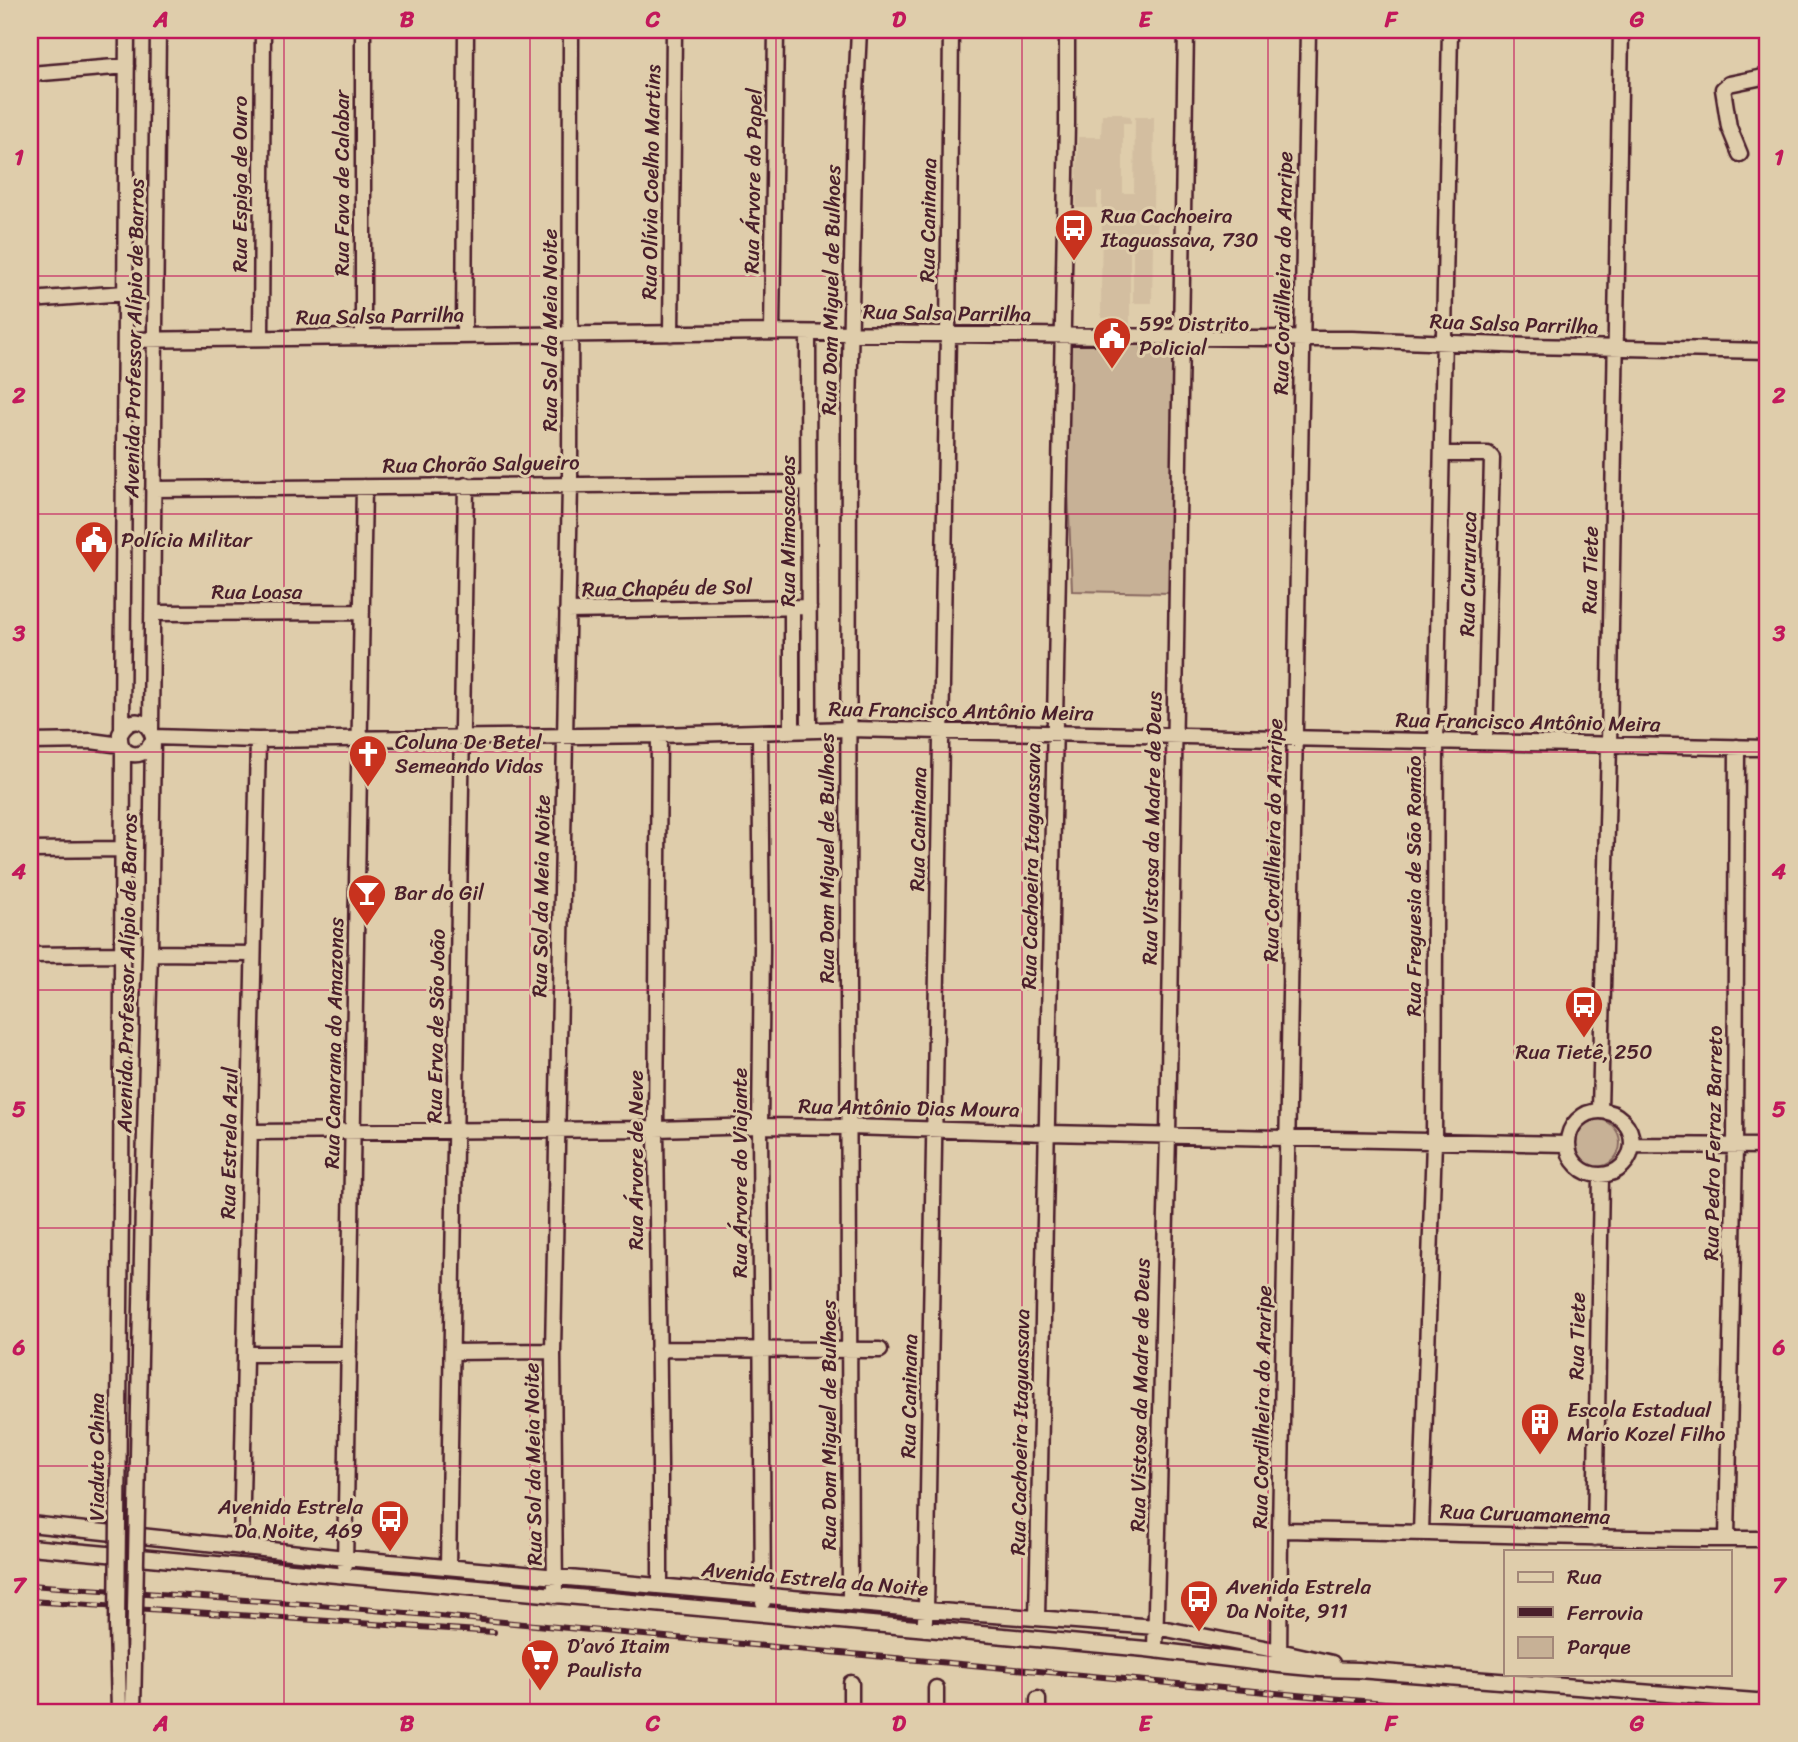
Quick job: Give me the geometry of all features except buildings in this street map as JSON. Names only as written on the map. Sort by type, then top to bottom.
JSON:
[{"type":"street","name":"Avenida Professor Alípio de Barros","points":[[121,1203],[121,739],[127,30]]},
{"type":"street","name":"Avenida Professor Alípio de Barros","points":[[143,1204],[150,953],[158,30]]},
{"type":"street","name":"Rua Espiga de Ouro","points":[[261,338],[263,30]]},
{"type":"street","name":"Rua Fava de Calabar","points":[[363,30],[363,337]]},
{"type":"street","points":[[464,335],[466,30]]},
{"type":"street","name":"Rua Sol da Meia Noite","points":[[555,1596],[553,1350],[570,484],[571,30]]},
{"type":"street","name":"Rua Olívia Coelho Martins","points":[[671,334],[674,30]]},
{"type":"street","name":"Rua Árvore do Papel","points":[[772,332],[776,30]]},
{"type":"street","name":"Rua Dom Miguel de Bulhoes","points":[[850,1602],[848,729],[851,333],[859,30]]},
{"type":"street","name":"Rua Caninana","points":[[925,1629],[942,732],[951,30]]},
{"type":"street","name":"Rua Cachoeira Itaguassava","points":[[1037,1618],[1068,123],[1067,30]]},
{"type":"street","name":"Rua Vistosa da Madre de Deus","points":[[1155,1649],[1168,1135],[1186,30]]},
{"type":"street","name":"Rua Cordilheira do Araripe","points":[[1279,1658],[1308,30]]},
{"type":"street","name":"Rua Freguesia de São Romão","points":[[1421,1532],[1434,1141],[1436,742],[1450,30]]},
{"type":"street","name":"Rua Tiete","points":[[1600,1111],[1621,30]]},
{"type":"street","points":[[30,74],[127,65]]},
{"type":"street","points":[[1740,154],[1729,127],[1723,89],[1729,84],[1768,76]]},
{"type":"street","points":[[30,300],[125,293]]},
{"type":"street","name":"Rua Salsa Parrilha","points":[[125,340],[772,332],[1303,339],[1768,351]]},
{"type":"street","name":"Rua Mimosaceas","points":[[808,333],[809,730]]},
{"type":"street","name":"Rua Cururuca","points":[[1441,454],[1488,454],[1492,458],[1485,743]]},
{"type":"street","name":"Rua Chorão Salgueiro","points":[[153,489],[809,483]]},
{"type":"street","name":"Rua Erva de São João","points":[[448,1567],[466,485]]},
{"type":"street","name":"Rua Canarana do Amazonas","points":[[345,1558],[364,487]]},
{"type":"street","name":"Rua Mimosaceas","points":[[792,607],[792,730]]},
{"type":"street","name":"Rua Chapéu de Sol","points":[[567,611],[809,607]]},
{"type":"street","name":"Rua Loasa","points":[[152,613],[362,612]]},
{"type":"street","points":[[133,722],[146,725],[151,737],[144,752],[139,754],[133,754],[121,739],[127,724],[133,722]]},
{"type":"street","name":"Rua Francisco Antônio Meira","points":[[151,737],[258,740],[659,735],[848,729],[1768,748]]},
{"type":"street","name":"Rua Árvore do Viajante","points":[[760,732],[762,1614]]},
{"type":"street","name":"Rua Árvore de Neve","points":[[659,735],[656,1129],[660,1586]]},
{"type":"street","points":[[30,742],[121,739]]},
{"type":"street","name":"Rua Estrela Azul","points":[[241,1547],[258,740]]},
{"type":"street","name":"Rua Pedro Ferraz Barreto","points":[[1727,1539],[1735,1147],[1737,747]]},
{"type":"street","points":[[30,850],[122,849]]},
{"type":"street","points":[[150,953],[253,954]]},
{"type":"street","points":[[30,955],[121,954]]},
{"type":"street","points":[[1600,1111],[1611,1112],[1620,1117],[1627,1125],[1632,1145],[1626,1163],[1619,1170],[1601,1176],[1581,1170],[1569,1154],[1567,1144],[1568,1133],[1580,1117],[1600,1111]]},
{"type":"street","name":"Rua Antônio Dias Moura","points":[[251,1132],[760,1126],[1567,1144]]},
{"type":"street","points":[[1632,1145],[1768,1146]]},
{"type":"street","name":"Rua Tiete","points":[[1595,1538],[1601,1176]]},
{"type":"street","name":"Viaduto China","points":[[119,1712],[117,1612],[121,1203]]},
{"type":"street","name":"Viaduto China","points":[[133,1712],[143,1204]]},
{"type":"street","points":[[658,1349],[880,1350]]},
{"type":"street","points":[[452,1352],[553,1350]]},
{"type":"street","points":[[246,1354],[349,1354]]},
{"type":"street","name":"Avenida Estrela da Noite","points":[[30,1524],[345,1558],[926,1610],[1156,1627],[1279,1658]]},
{"type":"street","name":"Rua Curuamanema","points":[[1280,1530],[1595,1538],[1768,1539]]},
{"type":"street","name":"Avenida Estrela da Noite","points":[[30,1547],[925,1629],[1279,1658]]},
{"type":"street","points":[[344,1577],[345,1558]]},
{"type":"street","points":[[1279,1658],[1358,1670],[1768,1702]]},
{"type":"street","points":[[851,1683],[851,1712]]},
{"type":"street","points":[[936,1688],[936,1712]]},
{"type":"shaded area","points":[[1122,113],[1131,118],[1131,123],[1123,123],[1123,193],[1134,193],[1135,117],[1154,117],[1153,210],[1158,210],[1157,242],[1153,242],[1152,303],[1133,303],[1133,251],[1130,251],[1130,327],[1121,327],[1121,318],[1101,318],[1102,192],[1097,192],[1097,208],[1076,208],[1078,137],[1101,137],[1102,114]]},
{"type":"green space","points":[[1067,339],[1175,342],[1170,593],[1072,591]]},
{"type":"green space","points":[[1596,1119],[1613,1126],[1620,1143],[1613,1160],[1596,1167],[1579,1160],[1572,1143],[1579,1126]]},
{"type":"railway","points":[[30,1585],[319,1605],[1483,1712]]},
{"type":"railway","points":[[30,1601],[494,1632]]},
{"type":"place","name":"Rua Cachoeira Itaguassava, 730","points":[[1074,262]]},
{"type":"place","name":"59º Distrito Policial","points":[[1112,370]]},
{"type":"place","name":"Polícia Militar","points":[[94,574]]},
{"type":"place","name":"Coluna De Betel Semeando Vidas","points":[[368,788]]},
{"type":"place","name":"Bar do Gil","points":[[367,927]]},
{"type":"place","name":"Rua Tietê, 250","points":[[1584,1039]]},
{"type":"place","name":"Escola Estadual Mario Kozel Filho","points":[[1540,1456]]},
{"type":"place","name":"Avenida Estrela Da Noite, 469","points":[[390,1553]]},
{"type":"place","name":"Avenida Estrela Da Noite, 911","points":[[1199,1633]]},
{"type":"place","name":"D’avó Itaim Paulista","points":[[540,1692]]}]
